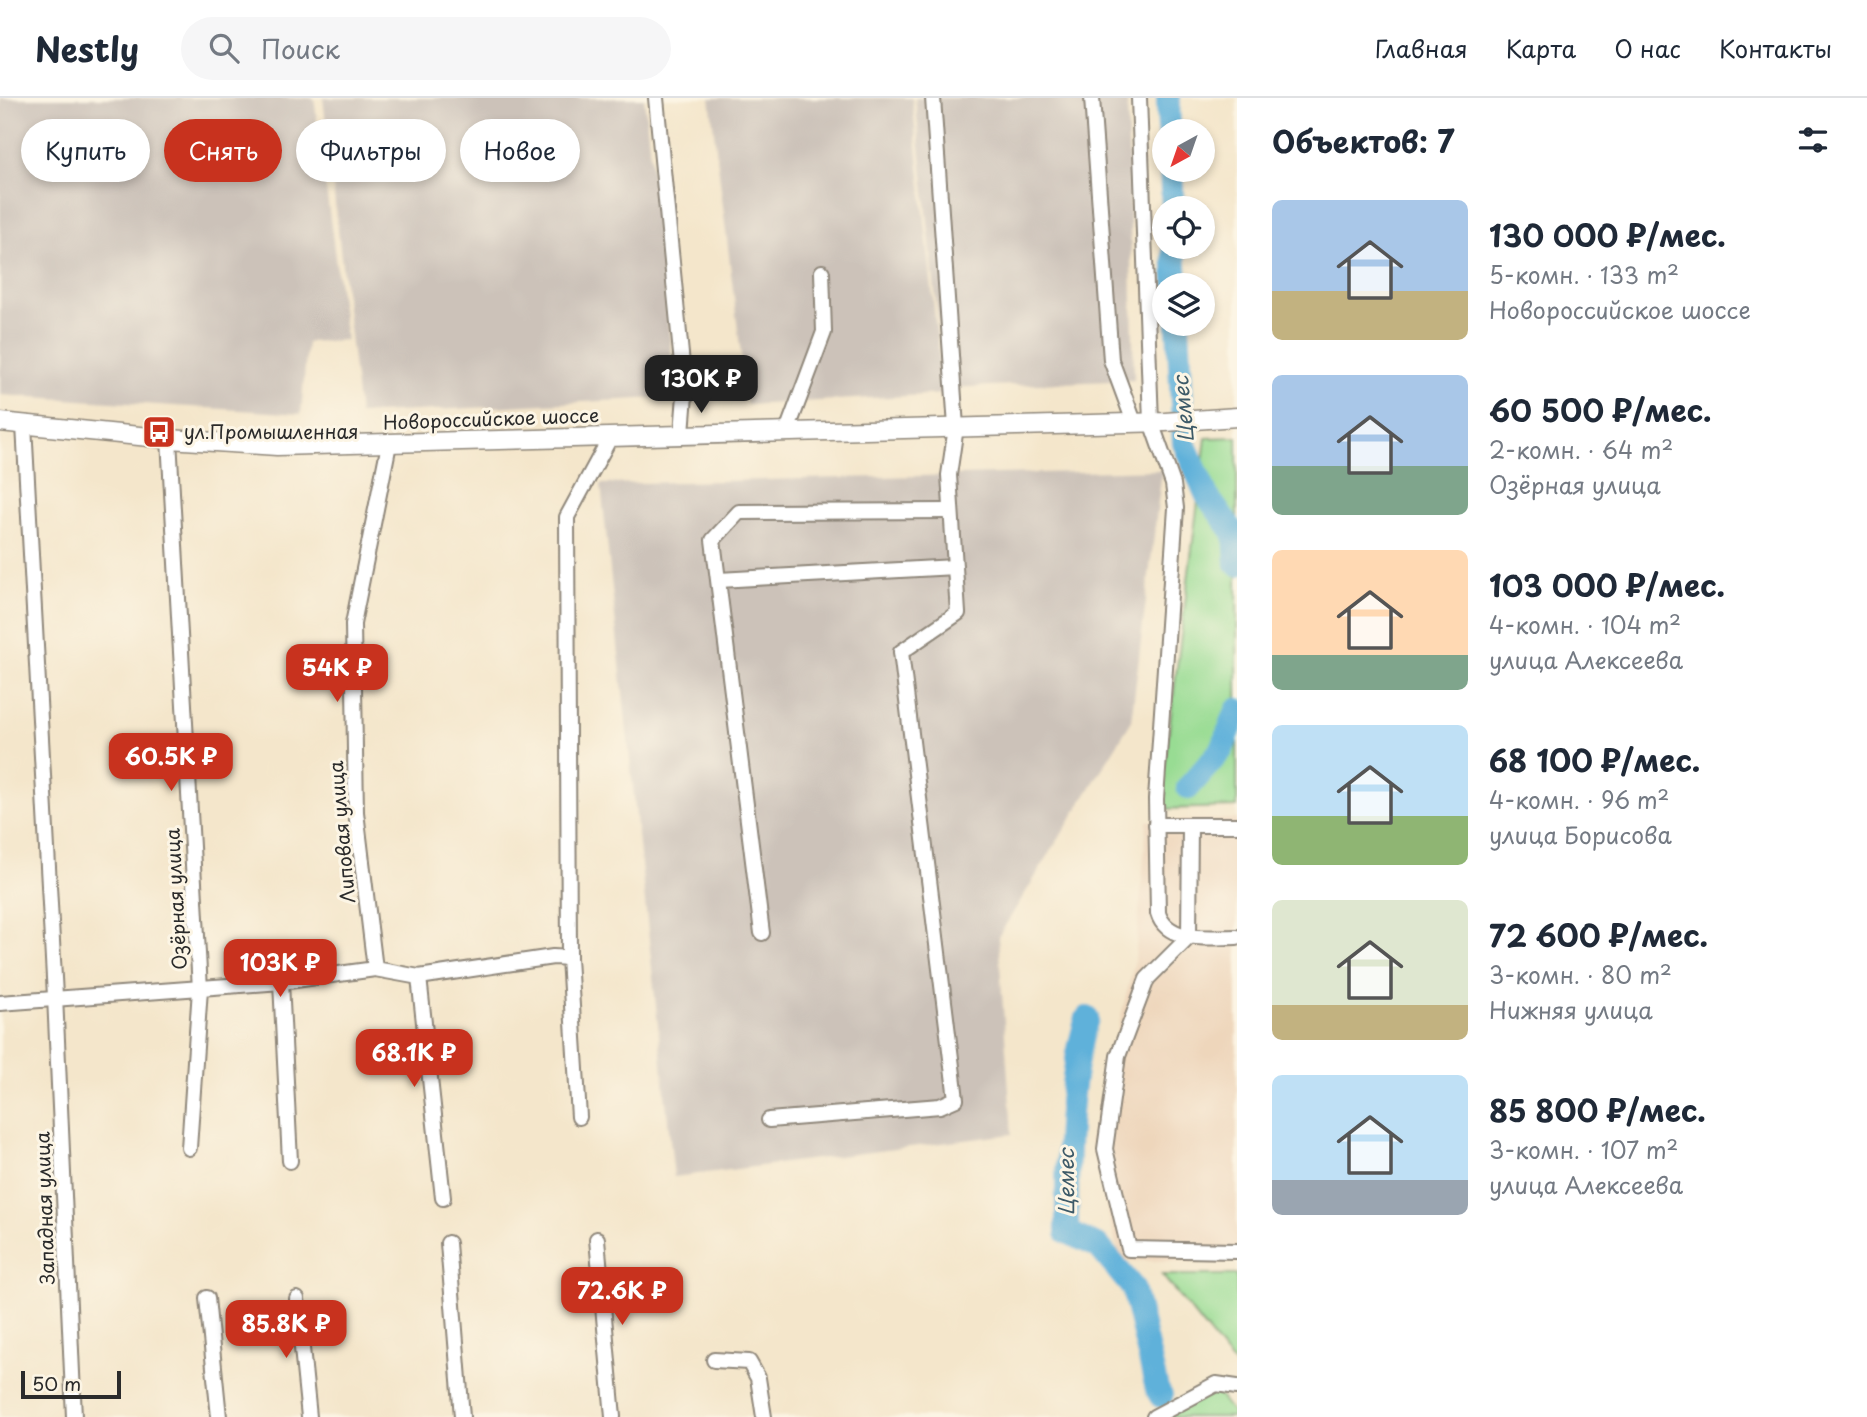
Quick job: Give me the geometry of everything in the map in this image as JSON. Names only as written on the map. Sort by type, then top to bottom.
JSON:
[{"type":"main road","name":"Новороссийское шоссе","points":[[0,422],[169,439],[276,446],[1150,422],[1237,416]]},
{"type":"street","points":[[656,98],[684,396],[682,433]]},
{"type":"street","points":[[769,1120],[940,1106],[956,1099],[901,652],[958,613],[949,475],[957,427],[933,98]]},
{"type":"street","points":[[1091,98],[1111,360],[1150,422],[1173,484],[1176,508],[1156,825],[1159,917],[1165,926],[1189,937],[1237,937]]},
{"type":"street","points":[[1139,98],[1150,422]]},
{"type":"street","points":[[787,430],[824,332],[822,272]]},
{"type":"street","name":"Западная улица","points":[[24,425],[55,996],[74,1417]]},
{"type":"street","points":[[579,1117],[569,958],[566,517],[611,436]]},
{"type":"street","name":"Озёрная улица","points":[[169,439],[200,989],[189,1148]]},
{"type":"street","name":"Липовая улица","points":[[375,969],[356,812],[353,624],[389,444]]},
{"type":"street","points":[[762,933],[713,540],[740,512],[951,511]]},
{"type":"street","points":[[719,580],[955,567]]},
{"type":"street","points":[[1156,825],[1237,825]]},
{"type":"street","points":[[1190,825],[1189,937],[1147,981],[1118,1056],[1105,1153],[1129,1249],[1237,1251]]},
{"type":"street","points":[[0,1003],[55,996],[281,982],[375,969],[419,977],[553,957],[569,958]]},
{"type":"street","points":[[419,977],[443,1198]]},
{"type":"street","points":[[281,982],[290,1161]]},
{"type":"street","points":[[597,1239],[612,1417]]},
{"type":"street","points":[[448,1243],[462,1417]]},
{"type":"street","points":[[208,1298],[219,1417]]},
{"type":"street","points":[[297,1299],[309,1417]]},
{"type":"street","points":[[714,1360],[748,1362],[758,1378],[764,1417]]},
{"type":"street","points":[[1154,1417],[1216,1384],[1237,1387]]},
{"type":"shaded area","points":[[0,98],[314,98],[317,119],[296,119],[296,182],[325,182],[346,340],[307,342],[301,414],[0,395]]},
{"type":"shaded area","points":[[323,98],[644,98],[676,397],[359,414],[333,182],[446,182],[446,119],[325,119]]},
{"type":"shaded area","points":[[710,98],[912,98],[943,394],[747,405]]},
{"type":"shaded area","points":[[915,98],[1127,98],[1134,380],[945,388]]},
{"type":"shaded area","points":[[1162,470],[1131,722],[998,937],[1012,1134],[674,1177],[601,484]]},
{"type":"shaded area","points":[[1237,819],[1237,1261],[1120,1261],[1090,1140],[1135,960],[1147,821]]},
{"type":"green space","points":[[1237,437],[1237,807],[1159,809],[1206,438]]},
{"type":"green space","points":[[1162,1275],[1237,1275],[1237,1368]]},
{"type":"green space","points":[[1214,1389],[1236,1417],[1163,1417]]},
{"type":"waterway","name":"Цемес","points":[[1168,98],[1169,119]]},
{"type":"waterway","name":"Цемес","points":[[1172,182],[1172,196]]},
{"type":"waterway","name":"Цемес","points":[[1175,259],[1175,273]]},
{"type":"waterway","name":"Цемес","points":[[1179,336],[1184,443],[1207,496],[1235,534],[1237,564]]},
{"type":"waterway","name":"Цемес","points":[[1188,788],[1222,749],[1237,710]]},
{"type":"waterway","name":"Цемес","points":[[1087,1018],[1071,1097],[1067,1232],[1099,1247],[1133,1288],[1157,1389],[1161,1396]]},
{"type":"place","name":"ул.Промышленная","points":[[159,432]]}]
